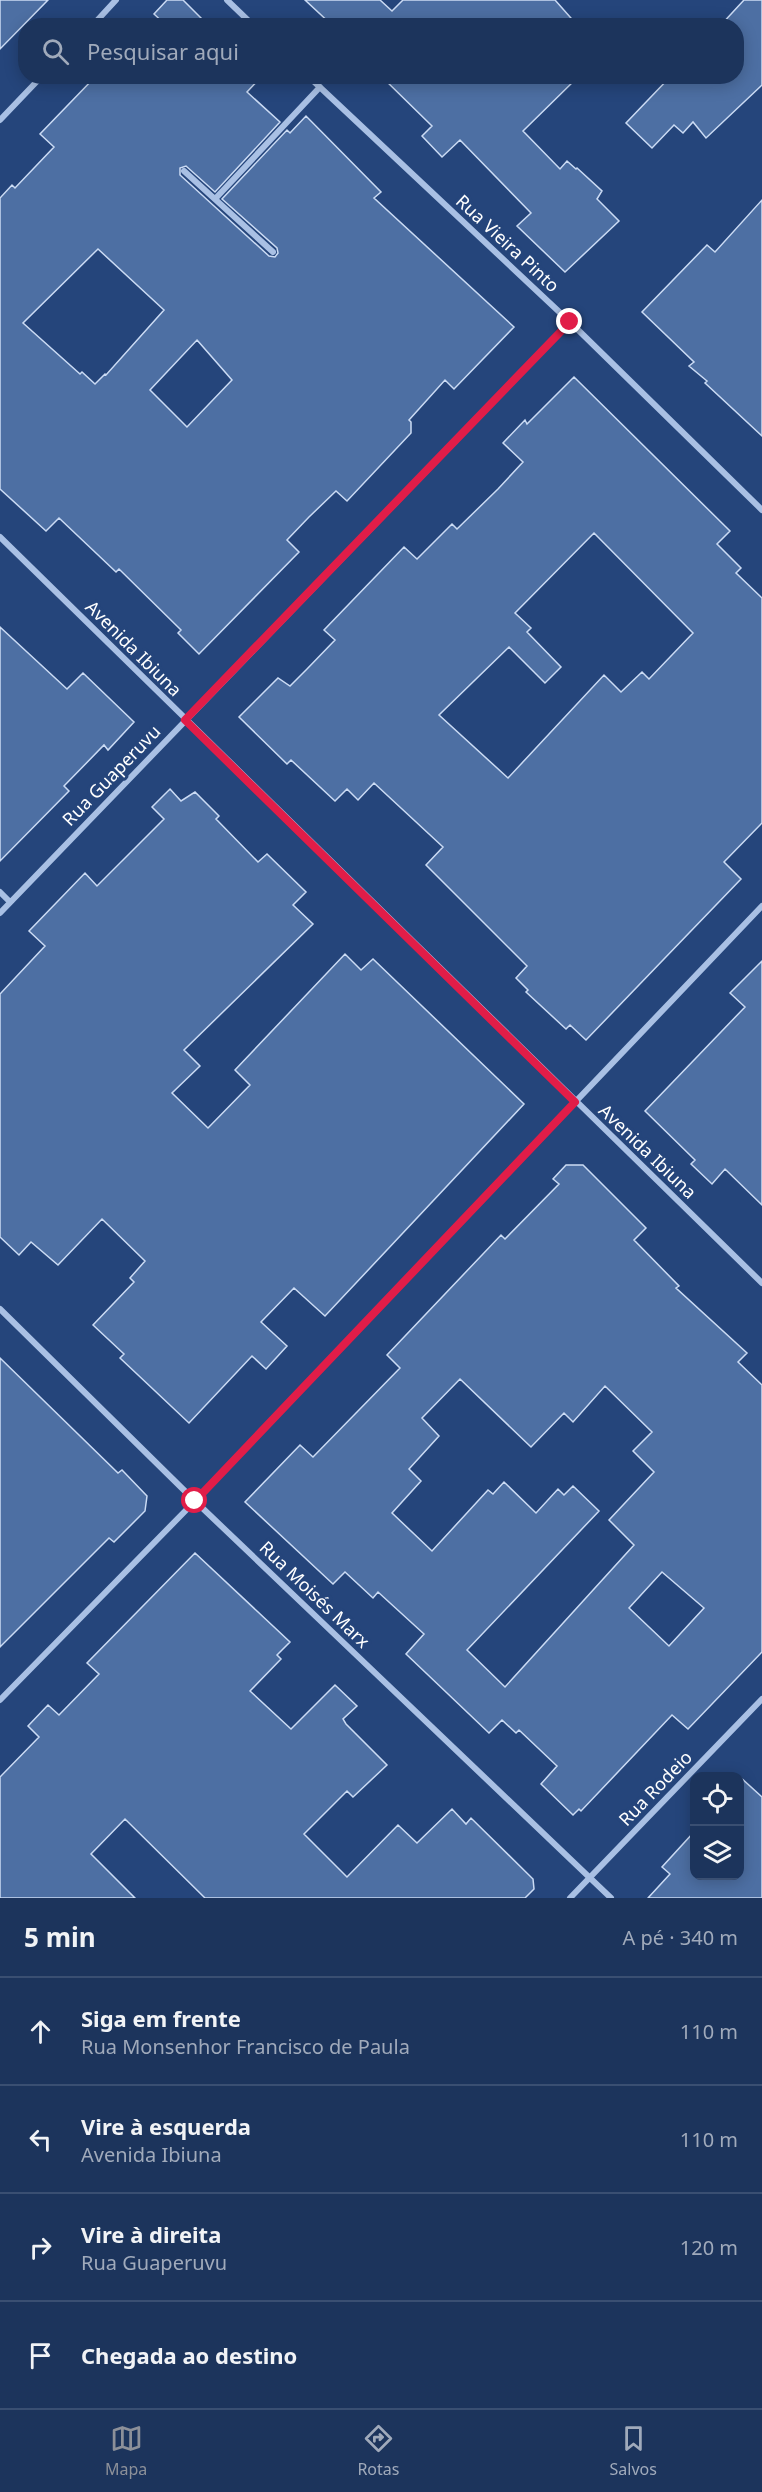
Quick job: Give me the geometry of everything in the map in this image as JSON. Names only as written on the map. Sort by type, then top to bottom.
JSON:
[{"type":"street","points":[[99,18],[116,0]]},
{"type":"street","points":[[227,0],[246,18]]},
{"type":"street","points":[[0,120],[34,84]]},
{"type":"street","name":"Rua Vieira Pinto","points":[[317,84],[570,322],[762,510]]},
{"type":"street","points":[[215,199],[320,87]]},
{"type":"street","points":[[184,171],[273,252]]},
{"type":"street","name":"Rua Guaperuvu","points":[[0,913],[570,322]]},
{"type":"street","name":"Avenida Ibiuna","points":[[0,537],[762,1283]]},
{"type":"street","points":[[0,892],[10,902]]},
{"type":"street","points":[[0,1700],[195,1501],[762,906]]},
{"type":"street","name":"Rua Moisés Marx","points":[[0,1309],[195,1501],[611,1898]]},
{"type":"street","name":"Rua Rodeio","points":[[570,1898],[762,1698]]},
{"type":"building","points":[[0,0],[48,0],[30,18],[18,18],[18,31],[0,49]]},
{"type":"building","points":[[167,0],[183,0],[201,18],[158,18],[154,14]]},
{"type":"building","points":[[305,0],[380,0],[392,11],[403,0],[555,0],[571,18],[324,18]]},
{"type":"building","points":[[744,0],[762,0],[762,85],[706,138],[693,122],[683,133],[674,125],[652,148],[626,123],[663,84],[744,84],[744,18],[727,18]]},
{"type":"building","points":[[88,84],[254,84],[247,92],[280,122],[215,192],[186,166],[180,168],[180,175],[269,256],[275,257],[278,253],[277,248],[222,199],[287,130],[290,133],[306,116],[381,192],[374,198],[514,327],[454,389],[445,380],[409,420],[411,433],[347,501],[336,491],[309,517],[287,540],[299,552],[199,654],[178,633],[181,630],[119,569],[116,572],[59,518],[46,531],[0,489],[0,198],[12,185],[15,188],[54,147],[40,134]],"holes":[[[98,249],[164,310],[106,375],[95,384],[82,372],[80,374],[23,323]],[[197,340],[232,380],[187,427],[150,390]]]},
{"type":"building","points":[[389,84],[571,84],[523,131],[560,169],[567,161],[602,191],[597,199],[619,221],[565,272],[517,226],[531,213],[460,140],[442,157],[422,136],[432,126]]},
{"type":"building","points":[[762,200],[762,436],[705,383],[707,381],[689,366],[694,362],[642,312],[707,245],[715,252]]},
{"type":"building","points":[[574,377],[730,531],[717,544],[741,568],[736,573],[762,598],[762,823],[724,862],[741,879],[586,1040],[570,1025],[566,1029],[526,992],[528,990],[516,978],[527,966],[426,865],[443,847],[374,783],[358,800],[347,789],[335,801],[291,760],[287,764],[239,717],[278,678],[290,686],[307,669],[335,640],[324,630],[404,547],[417,559],[452,524],[457,529],[498,489],[523,462],[503,443],[525,420],[527,424]],"holes":[[[594,533],[693,633],[649,679],[642,672],[621,692],[604,675],[508,778],[439,715],[509,647],[545,683],[561,667],[527,632],[531,628],[515,613]]]},
{"type":"building","points":[[0,627],[67,689],[83,673],[134,722],[108,750],[104,745],[64,786],[69,791],[0,861]]},
{"type":"building","points":[[170,789],[181,801],[195,792],[219,816],[216,819],[258,862],[267,854],[306,892],[293,905],[313,924],[184,1050],[200,1066],[172,1093],[208,1128],[250,1085],[235,1070],[345,954],[361,970],[373,959],[524,1104],[325,1316],[294,1288],[261,1322],[287,1346],[266,1369],[252,1356],[189,1423],[120,1358],[124,1354],[93,1325],[134,1282],[130,1278],[145,1261],[102,1219],[58,1265],[31,1242],[19,1255],[0,1237],[0,994],[45,946],[29,931],[85,873],[97,886],[164,819],[152,807]]},
{"type":"building","points":[[762,961],[762,1205],[725,1169],[712,1184],[691,1164],[695,1160],[645,1111],[745,1007],[730,993]]},
{"type":"building","points":[[566,1165],[583,1165],[646,1228],[634,1240],[679,1286],[676,1288],[747,1353],[738,1362],[762,1385],[762,1652],[688,1729],[672,1715],[581,1811],[579,1809],[573,1815],[541,1784],[557,1766],[519,1730],[516,1733],[502,1720],[489,1733],[406,1654],[424,1634],[378,1592],[373,1598],[345,1572],[333,1584],[245,1502],[300,1445],[313,1457],[400,1368],[387,1355],[501,1235],[505,1239],[559,1184],[553,1179]],"holes":[[[460,1379],[531,1447],[564,1413],[573,1422],[605,1386],[652,1432],[633,1451],[654,1472],[609,1520],[634,1545],[505,1687],[467,1650],[599,1511],[573,1486],[564,1495],[558,1489],[536,1513],[504,1482],[493,1494],[488,1490],[432,1551],[392,1513],[421,1481],[409,1469],[439,1436],[422,1418]],[[662,1572],[704,1608],[669,1646],[629,1608]]]},
{"type":"building","points":[[0,1358],[118,1473],[122,1470],[147,1496],[145,1511],[114,1542],[109,1538],[0,1647]]},
{"type":"building","points":[[195,1553],[290,1642],[277,1655],[281,1659],[250,1691],[291,1729],[335,1685],[357,1706],[343,1719],[346,1724],[387,1765],[353,1797],[347,1791],[304,1834],[347,1877],[398,1825],[417,1843],[452,1809],[466,1824],[471,1818],[533,1879],[534,1889],[525,1898],[205,1898],[125,1819],[91,1854],[135,1898],[0,1898],[0,1777],[39,1737],[28,1726],[48,1705],[59,1715],[99,1674],[87,1663]]},
{"type":"building","points":[[744,1781],[762,1797],[762,1898],[648,1898],[670,1874],[662,1867],[690,1836],[690,1880],[744,1880]]},
{"type":"route","points":[[195,1501],[575,1102],[185,720],[570,322]]}]
